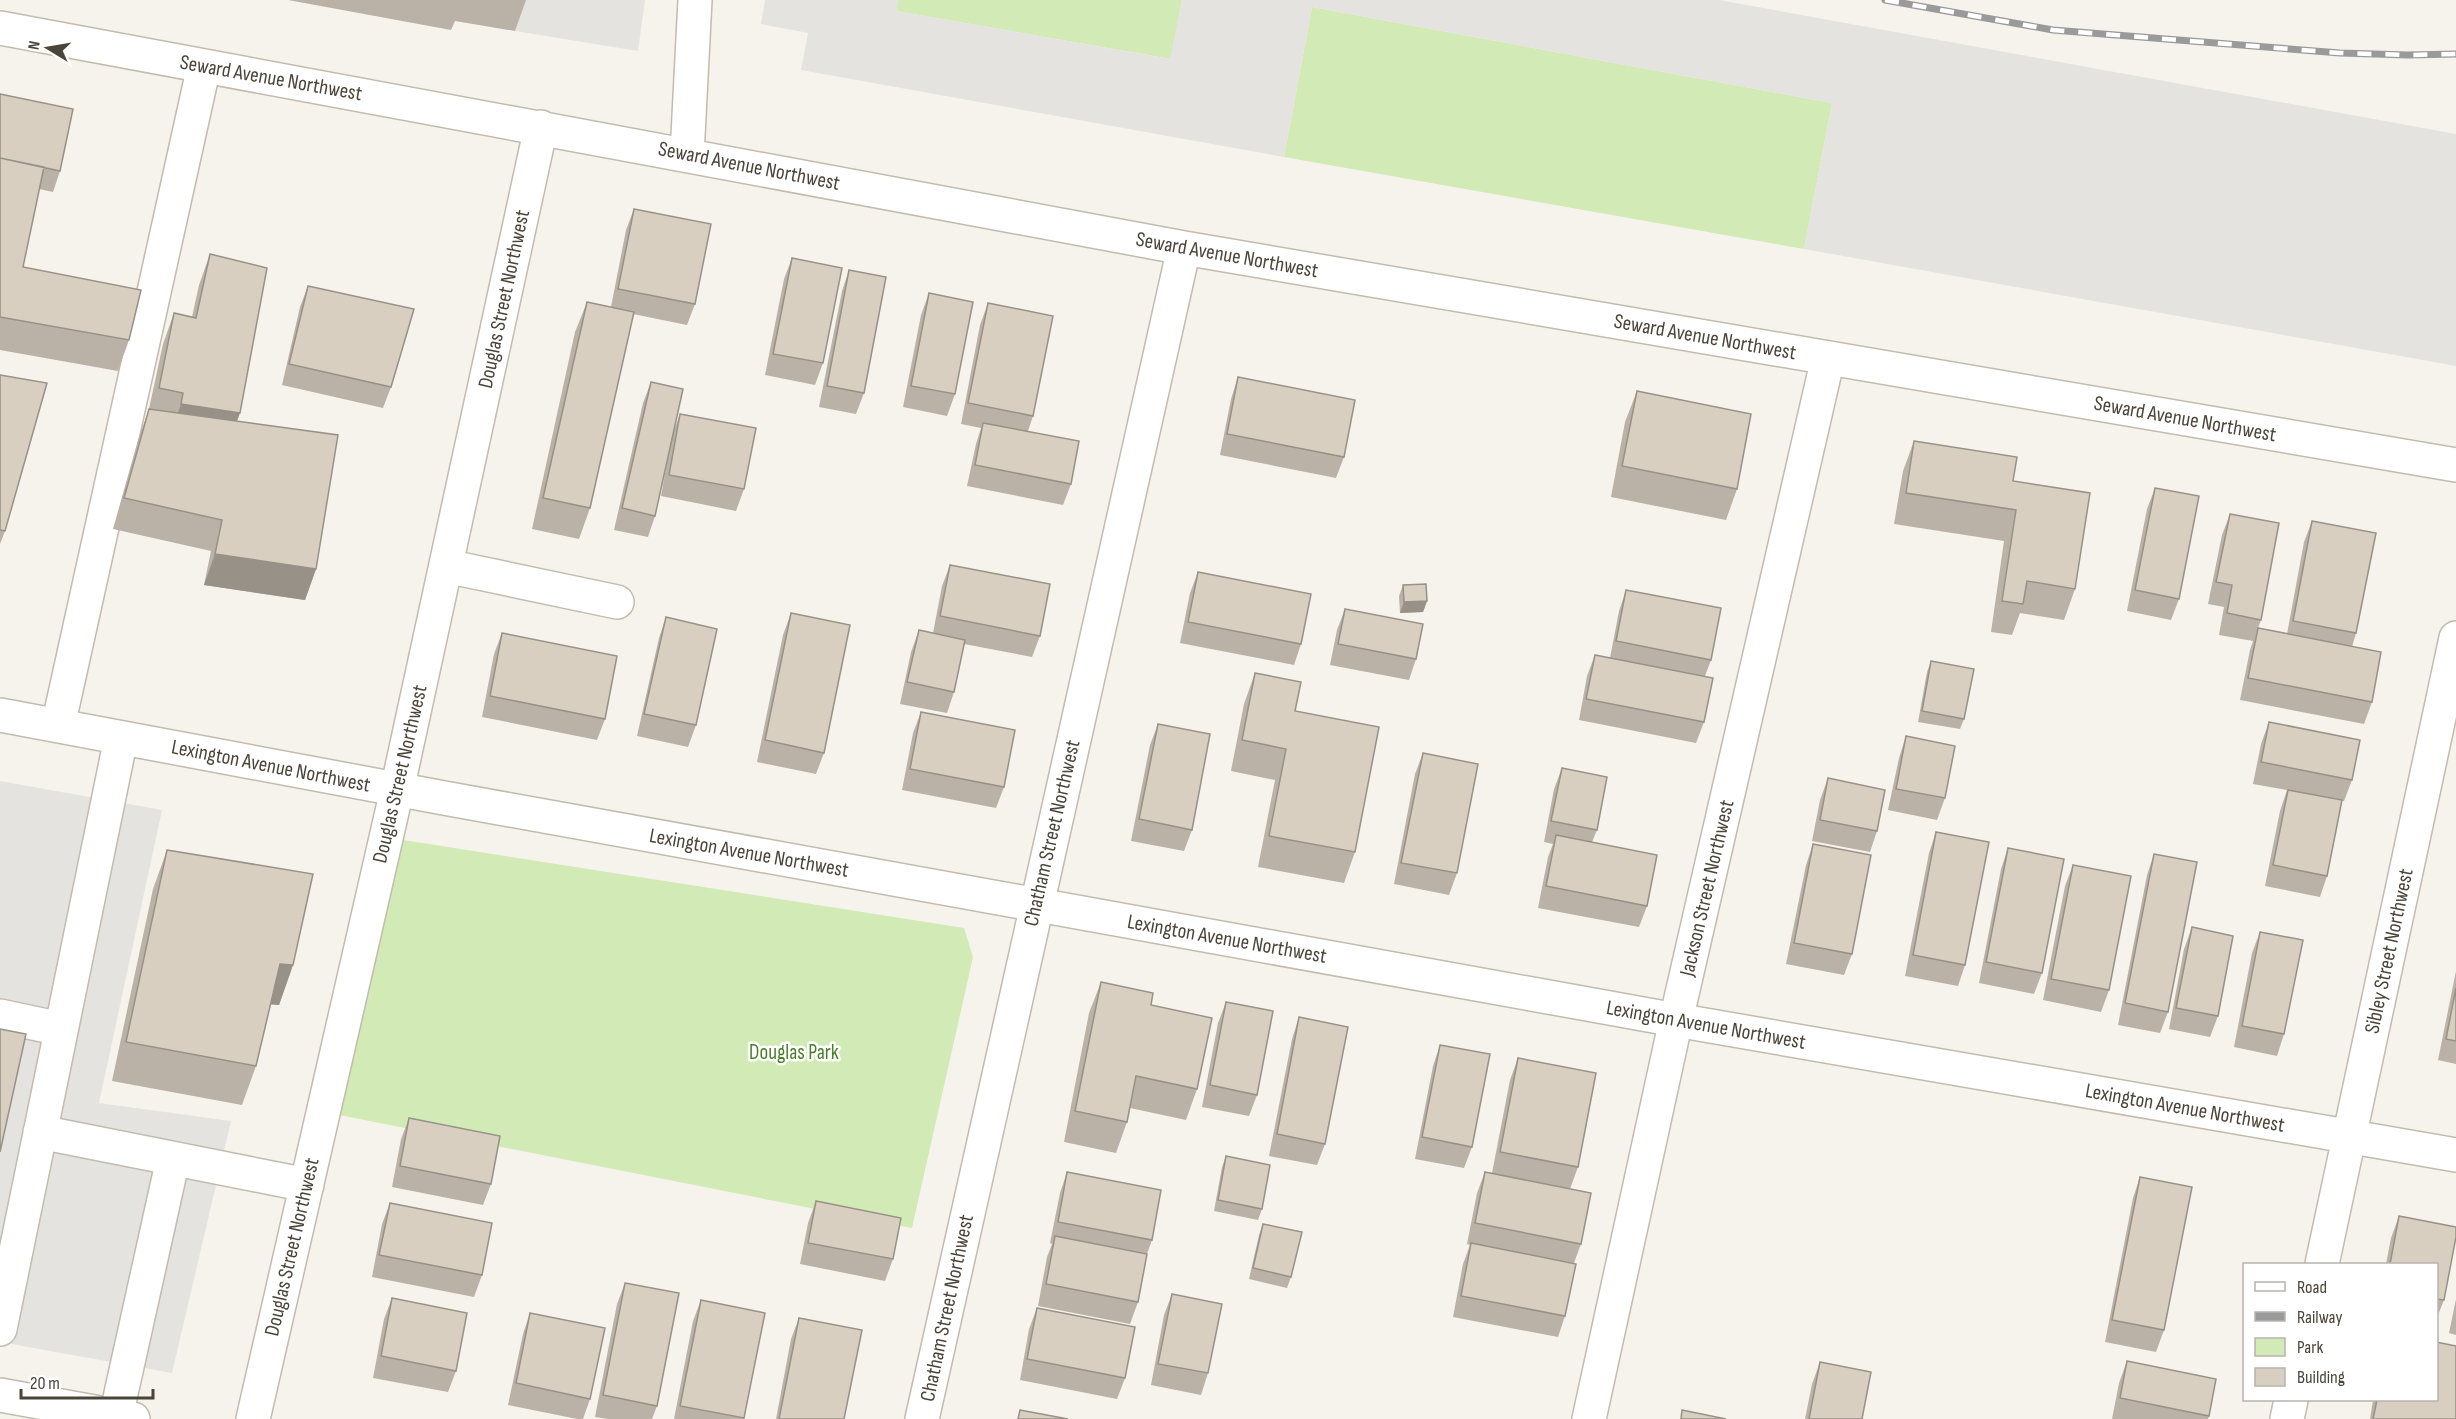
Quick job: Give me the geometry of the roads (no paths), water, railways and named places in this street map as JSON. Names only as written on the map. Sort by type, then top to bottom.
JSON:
[{"type":"street","points":[[687,154],[695,0]]},
{"type":"street","name":"Seward Avenue Northwest","points":[[0,28],[1184,248],[2456,465]]},
{"type":"street","points":[[58,726],[204,66]]},
{"type":"street","name":"Douglas Street Northwest","points":[[253,1419],[397,790],[541,127]]},
{"type":"street","name":"Chatham Street Northwest","points":[[922,1419],[1035,905],[1184,248]]},
{"type":"street","name":"Jackson Street Northwest","points":[[1589,1419],[1676,1020],[1828,358]]},
{"type":"street","points":[[446,566],[617,602]]},
{"type":"street","name":"Sibley Street Northwest","points":[[2322,1263],[2456,638]]},
{"type":"street","name":"Lexington Avenue Northwest","points":[[0,715],[397,790],[1676,1020],[2456,1155]]},
{"type":"street","points":[[0,1329],[121,738]]},
{"type":"street","points":[[0,1016],[61,1029]]},
{"type":"street","points":[[40,1132],[307,1185]]},
{"type":"street","points":[[0,1395],[125,1418],[172,1159]]},
{"type":"street","points":[[2287,1419],[2291,1401]]},
{"type":"railway","points":[[1885,0],[2053,30],[2340,53],[2456,54]]},
{"type":"park label","name":"Douglas Park","points":[[794,1052]]}]
